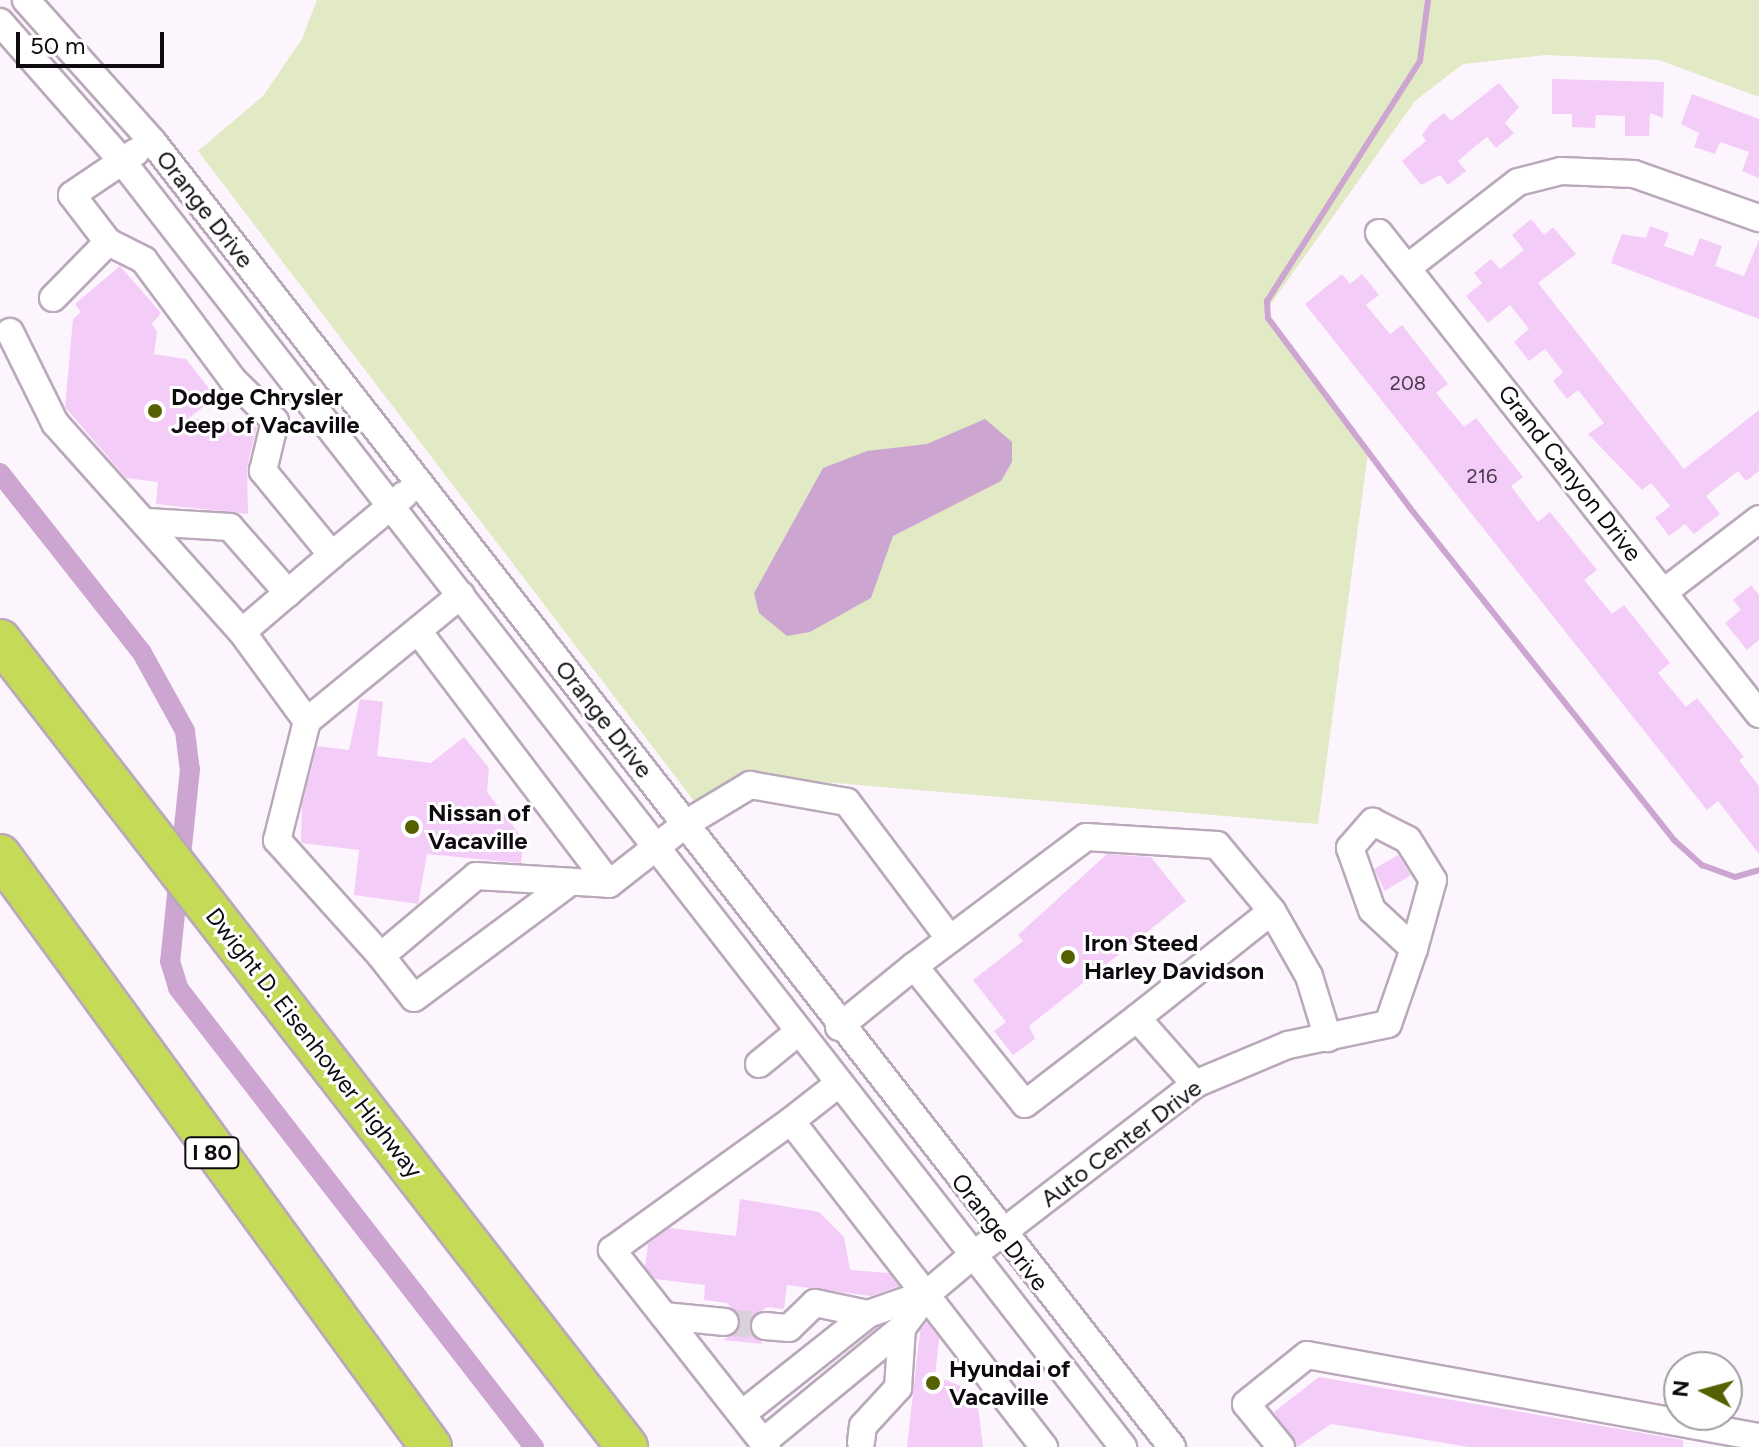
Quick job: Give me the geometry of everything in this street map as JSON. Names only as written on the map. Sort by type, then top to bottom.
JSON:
[{"type":"highway","name":"Dwight D. Eisenhower Highway","points":[[0,640],[627,1447]]},
{"type":"highway","name":"I 80","points":[[0,855],[431,1447]]},
{"type":"street","name":"Orange Drive","points":[[26,0],[152,141],[687,823],[839,1027],[1172,1447]]},
{"type":"street","name":"Orange Drive","points":[[0,22],[122,161],[658,846],[797,1033],[972,1256],[1112,1443]]},
{"type":"street","points":[[152,141],[72,195],[108,242],[144,260],[233,380],[275,421],[263,471],[332,555]]},
{"type":"street","points":[[1407,268],[1518,182],[1561,171],[1634,174],[1759,218]]},
{"type":"street","name":"Grand Canyon Drive","points":[[1379,233],[1759,714]]},
{"type":"street","points":[[53,298],[108,242]]},
{"type":"street","points":[[10,332],[55,423],[147,522],[242,632],[307,721]]},
{"type":"street","points":[[242,632],[419,483]]},
{"type":"street","points":[[1664,592],[1759,519]]},
{"type":"street","points":[[147,522],[230,527],[288,593]]},
{"type":"street","points":[[461,595],[307,721],[277,840],[381,956],[414,998],[570,882]]},
{"type":"street","points":[[418,631],[609,884]]},
{"type":"street","points":[[381,956],[476,876],[609,884],[687,823],[750,785],[847,802],[950,939]]},
{"type":"street","points":[[839,1027],[914,966],[1086,837],[1217,845],[1272,911],[1309,976],[1328,1038]]},
{"type":"street","points":[[914,966],[1025,1104],[1272,911]]},
{"type":"street","name":"Auto Center Drive","points":[[928,1293],[1195,1084],[1288,1045],[1388,1024],[1414,949]]},
{"type":"street","points":[[1137,1018],[1195,1084]]},
{"type":"street","points":[[759,1064],[797,1033]]},
{"type":"street","points":[[837,1085],[612,1250],[765,1444],[902,1328],[928,1293]]},
{"type":"street","points":[[791,1121],[928,1293],[1044,1447]]},
{"type":"street","points":[[742,1414],[868,1314],[928,1293]]},
{"type":"street","points":[[765,1326],[789,1328],[815,1303],[868,1314]]},
{"type":"street","points":[[664,1316],[725,1322]]},
{"type":"street","points":[[861,1442],[863,1426],[898,1388],[902,1328]]},
{"type":"street","points":[[1281,1447],[1246,1404],[1307,1355],[1699,1437],[1759,1437]]},
{"type":"green space","points":[[317,0],[1759,0],[1759,97],[1659,60],[1546,55],[1463,64],[1415,101],[1263,315],[1368,453],[1318,824],[741,775],[694,801],[198,151],[263,96],[302,39]]},
{"type":"shaded area","points":[[985,419],[1012,442],[1012,462],[1001,481],[893,536],[871,598],[810,632],[787,636],[759,613],[754,593],[823,468],[867,451],[927,444]]},
{"type":"building","points":[[1552,79],[1664,82],[1663,118],[1650,113],[1649,136],[1625,136],[1625,116],[1596,115],[1595,128],[1572,127],[1572,114],[1552,114]]},
{"type":"building","points":[[1499,83],[1519,107],[1505,123],[1514,133],[1496,148],[1487,137],[1458,161],[1466,171],[1448,185],[1440,175],[1421,185],[1402,161],[1426,141],[1422,135],[1430,124],[1444,113],[1451,121]]},
{"type":"building","points":[[1692,94],[1759,119],[1759,178],[1742,171],[1749,152],[1720,142],[1715,154],[1694,147],[1699,133],[1681,124]]},
{"type":"building","points":[[1531,219],[1544,235],[1553,227],[1576,254],[1538,283],[1684,469],[1759,410],[1759,471],[1746,481],[1738,471],[1706,496],[1720,514],[1694,534],[1685,524],[1669,536],[1655,518],[1670,506],[1651,483],[1642,490],[1588,434],[1604,423],[1578,390],[1567,399],[1553,381],[1563,372],[1545,349],[1529,361],[1514,342],[1529,329],[1510,305],[1488,323],[1466,296],[1482,283],[1474,273],[1491,259],[1500,269],[1524,250],[1512,235]]},
{"type":"building","points":[[1650,226],[1669,233],[1664,246],[1693,256],[1700,238],[1722,246],[1715,266],[1744,276],[1759,240],[1759,319],[1611,263],[1622,234],[1646,238]]},
{"type":"building","points":[[120,266],[161,313],[152,324],[157,332],[154,354],[186,359],[216,397],[189,418],[257,426],[247,468],[248,514],[156,504],[158,482],[126,478],[65,407],[73,319],[81,312],[75,304]]},
{"type":"building","points":[[1342,274],[1350,284],[1362,274],[1379,295],[1366,305],[1390,334],[1402,325],[1448,384],[1436,393],[1464,427],[1476,418],[1523,477],[1511,486],[1538,522],[1550,512],[1597,570],[1584,580],[1612,614],[1624,605],[1670,663],[1658,673],[1686,707],[1697,698],[1744,757],[1739,760],[1759,786],[1759,854],[1718,801],[1707,810],[1305,304]]},
{"type":"building","points":[[1751,585],[1759,595],[1759,640],[1747,650],[1725,623],[1741,610],[1733,600]]},
{"type":"building","points":[[360,699],[383,702],[377,756],[431,763],[464,737],[489,768],[487,792],[524,840],[521,863],[427,854],[418,904],[354,895],[359,850],[301,843],[302,805],[317,746],[349,750]]},
{"type":"building","points":[[1107,854],[1151,857],[1186,901],[1029,1026],[1035,1039],[1013,1055],[994,1031],[1006,1022],[973,980],[1023,941],[1018,935]]},
{"type":"building","points":[[1398,855],[1411,875],[1385,891],[1374,869]]},
{"type":"building","points":[[740,1199],[819,1212],[844,1237],[850,1270],[889,1273],[899,1286],[871,1296],[787,1285],[784,1309],[767,1307],[752,1318],[750,1332],[763,1344],[723,1340],[738,1331],[739,1315],[727,1303],[704,1300],[705,1285],[655,1279],[645,1267],[648,1244],[669,1228],[736,1236]]},
{"type":"building","name":"Hyundai of Vacaville","points":[[927,1322],[939,1338],[935,1376],[961,1386],[978,1407],[983,1447],[907,1447],[920,1331]]},
{"type":"building","points":[[1319,1377],[1683,1440],[1683,1447],[1469,1447],[1331,1424],[1297,1447],[1274,1412]]},
{"type":"waterway","points":[[1428,0],[1420,61],[1267,301],[1268,318],[1410,508],[1674,840],[1702,865],[1735,877],[1759,870]]},
{"type":"waterway","points":[[0,473],[142,653],[185,731],[190,769],[170,961],[178,988],[534,1447]]},
{"type":"tunnel","points":[[725,1322],[765,1326]]},
{"type":"place","name":"Dodge Chrysler Jeep of Vacaville","points":[[155,411]]},
{"type":"place","name":"Nissan of Vacaville","points":[[412,827]]},
{"type":"place","name":"Iron Steed Harley Davidson","points":[[1068,957]]},
{"type":"place","name":"Hyundai of Vacaville","points":[[933,1383]]}]
